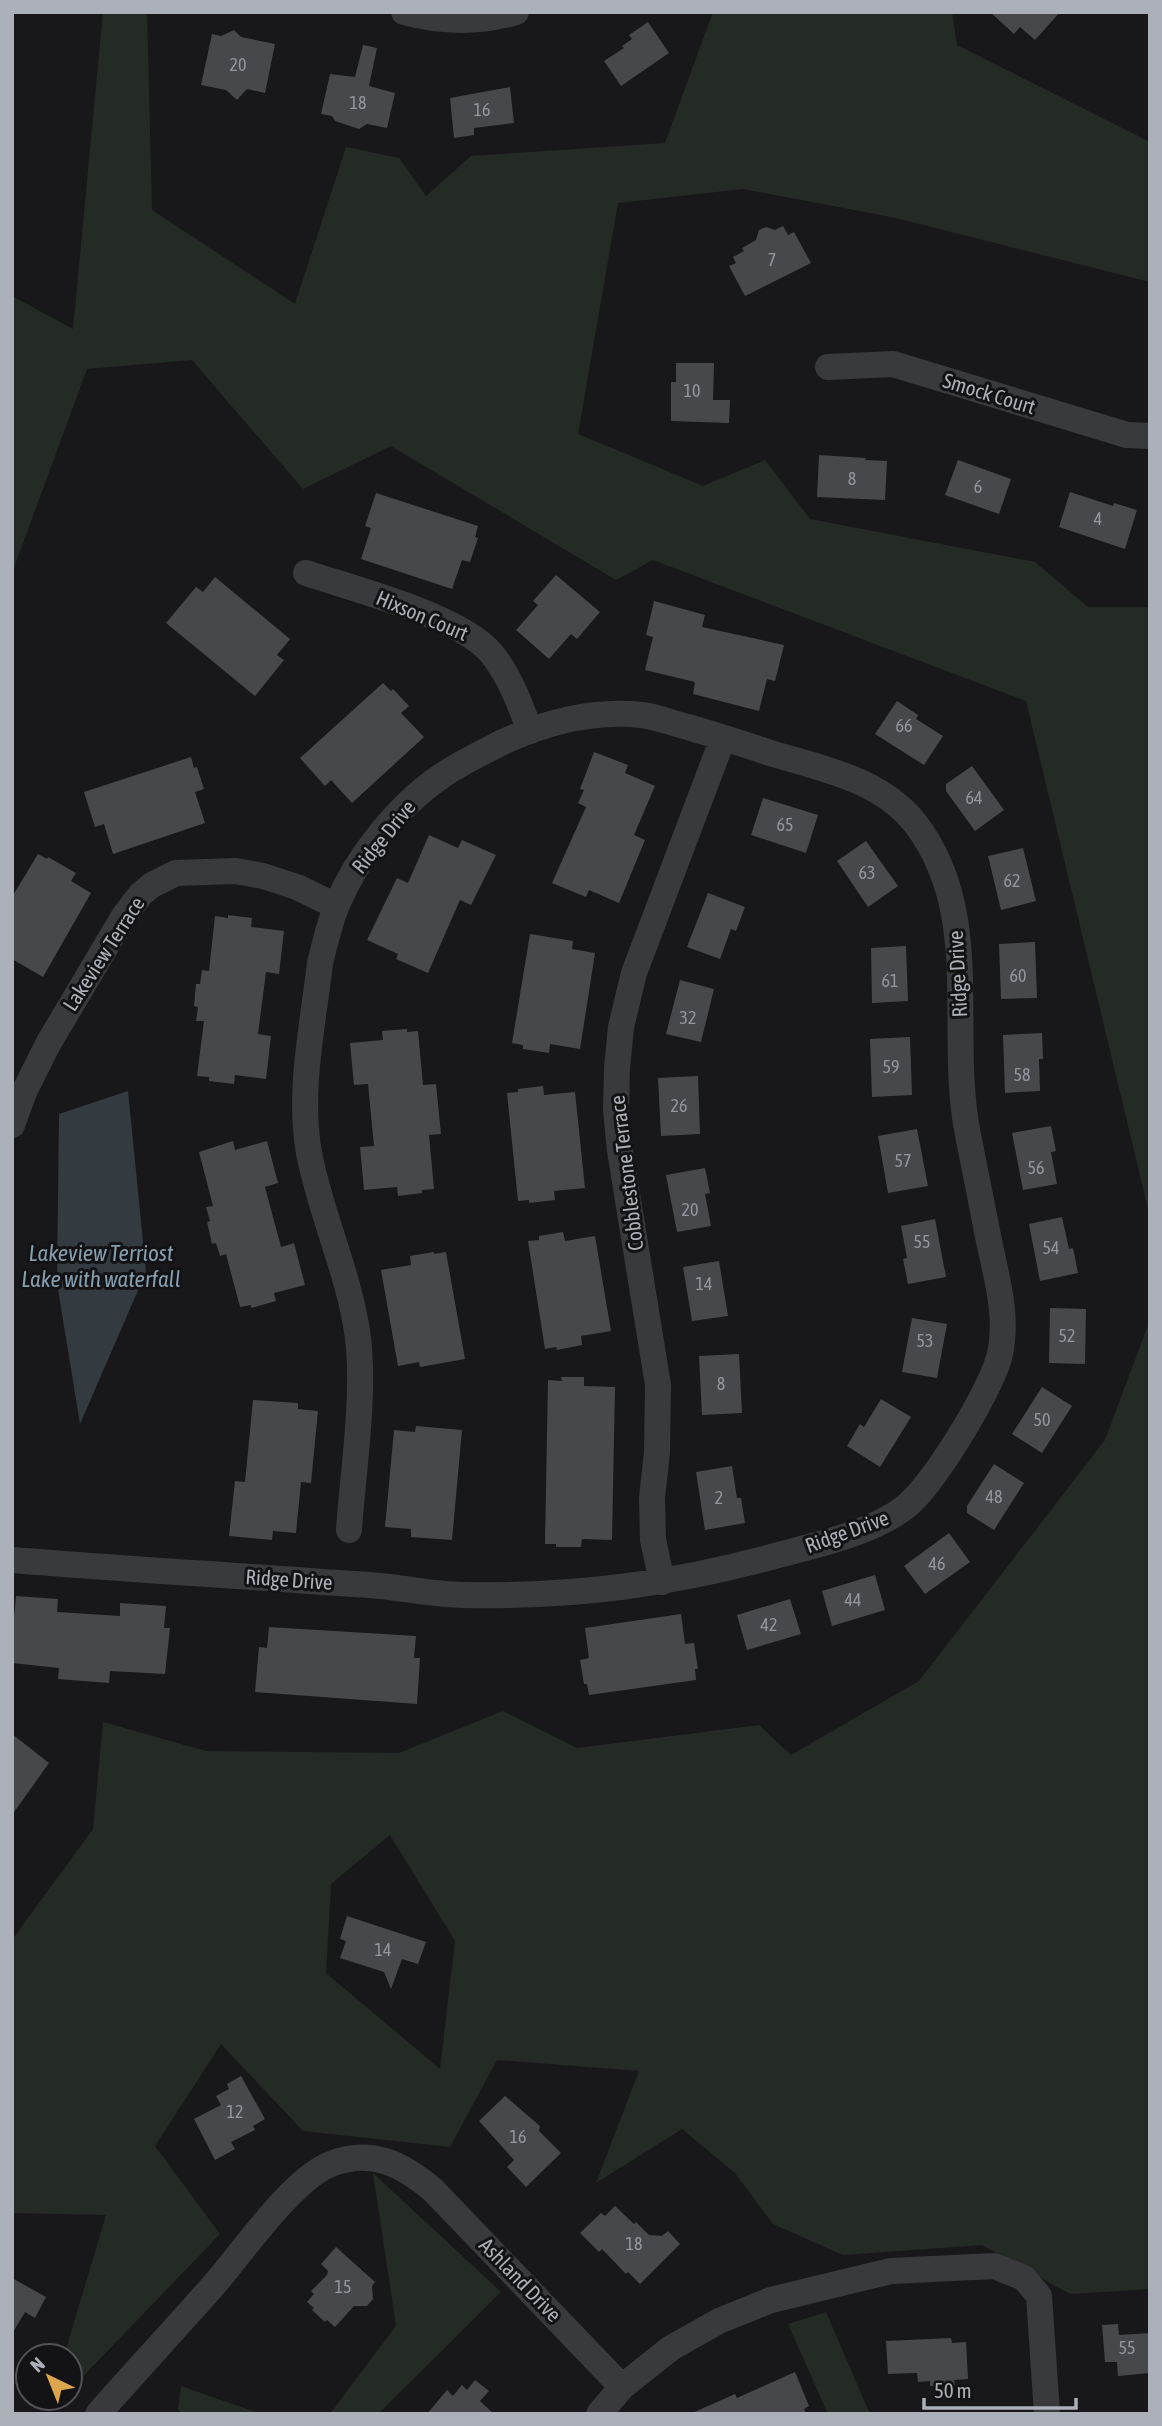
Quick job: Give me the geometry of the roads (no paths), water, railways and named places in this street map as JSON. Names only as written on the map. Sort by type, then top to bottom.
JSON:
[{"type":"street","points":[[404,12],[452,20],[479,19],[516,12]]},
{"type":"street","name":"Smock Court","points":[[828,367],[893,364],[1127,435],[1150,436]]},
{"type":"street","name":"Hixson Court","points":[[306,573],[446,621],[471,634],[491,653],[507,676],[530,731]]},
{"type":"street","name":"Ridge Drive","points":[[12,1560],[381,1586],[458,1595],[582,1593],[719,1572],[793,1551],[846,1535],[897,1513],[919,1496],[990,1384],[999,1357],[1004,1315],[964,1119],[956,922],[941,869],[914,821],[883,793],[858,780],[649,715],[621,714],[566,720],[530,731],[468,759],[422,790],[384,830],[352,876],[336,906],[320,963],[304,1113],[309,1155],[353,1312],[358,1340],[360,1381],[349,1530]]},
{"type":"street","name":"Cobblestone Terrace","points":[[662,1581],[653,1540],[652,1498],[657,1451],[658,1385],[620,1151],[616,1110],[617,1068],[621,1027],[634,973],[723,738]]},
{"type":"street","name":"Lakeview Terrace","points":[[12,1125],[24,1092],[48,1044],[124,916],[141,894],[152,885],[176,873],[236,871],[297,887],[336,906]]},
{"type":"street","name":"Ashland Drive","points":[[98,2414],[214,2285],[298,2186],[319,2169],[359,2158],[400,2165],[433,2190],[622,2386]]},
{"type":"street","points":[[598,2414],[622,2386],[671,2348],[719,2320],[771,2300],[891,2271],[994,2266],[1024,2278],[1039,2295],[1047,2414]]},
{"type":"water","name":"Lakeview Terriost Lake with waterfall","points":[[128,1091],[146,1272],[80,1424],[57,1283],[59,1114]]}]
